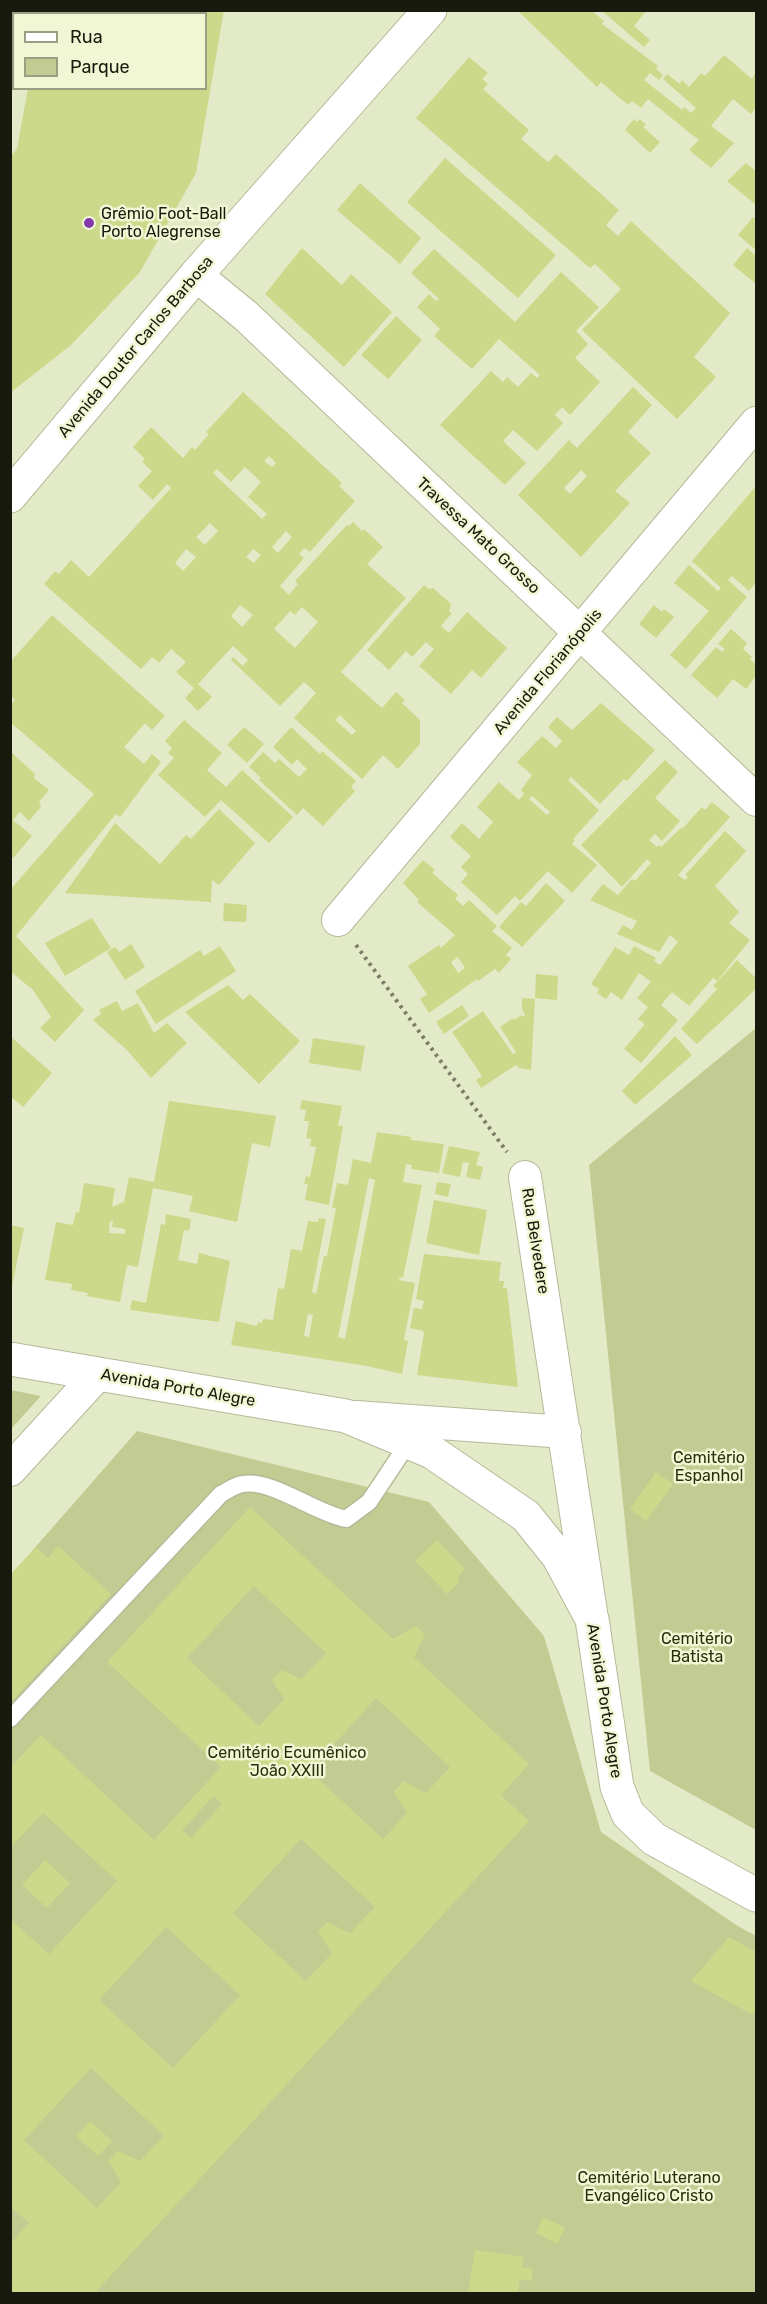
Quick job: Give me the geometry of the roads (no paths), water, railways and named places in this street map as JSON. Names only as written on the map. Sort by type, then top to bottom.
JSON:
[{"type":"street","name":"Avenida Doutor Carlos Barbosa","points":[[10,496],[196,275],[430,10]]},
{"type":"street","name":"Travessa Mato Grosso","points":[[196,275],[246,316],[756,800]]},
{"type":"street","name":"Avenida Florianópolis","points":[[338,920],[756,423]]},
{"type":"street","name":"Rua Belvedere","points":[[525,1177],[592,1619]]},
{"type":"street","name":"Avenida Porto Alegre","points":[[10,1359],[346,1416],[565,1432]]},
{"type":"street","points":[[10,1470],[98,1374]]},
{"type":"street","name":"Avenida Porto Alegre","points":[[346,1416],[432,1452],[526,1516],[558,1556],[592,1619],[617,1787],[628,1814],[654,1839],[756,1895]]},
{"type":"lane","points":[[10,1719],[221,1494],[242,1484],[262,1485],[333,1517],[346,1520],[369,1502],[409,1442]]},
{"type":"place","name":"Grêmio Foot-Ball Porto Alegrense","points":[[89,223]]},
{"type":"park label","name":"Cemitério Espanhol","points":[[709,1467]]},
{"type":"park label","name":"Cemitério Batista","points":[[697,1648]]},
{"type":"park label","name":"Cemitério Ecumênico João XXIII","points":[[287,1762]]},
{"type":"park label","name":"Cemitério Luterano Evangélico Cristo","points":[[649,2187]]}]
